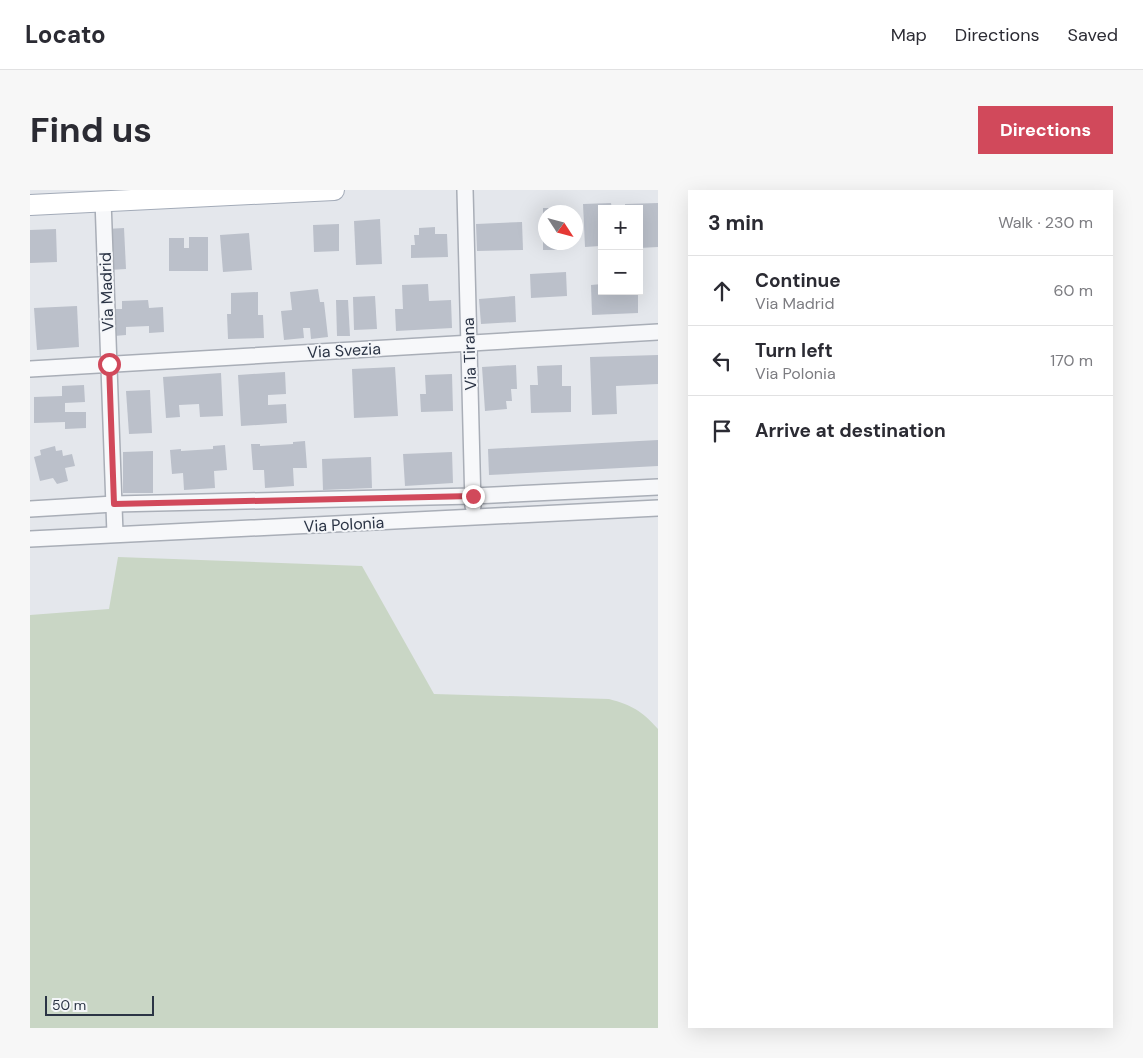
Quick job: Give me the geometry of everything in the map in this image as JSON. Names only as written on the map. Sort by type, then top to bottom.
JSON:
[{"type":"main road","points":[[30,205],[334,190]]},
{"type":"street","name":"Via Tirana","points":[[465,190],[472,518]]},
{"type":"street","name":"Via Madrid","points":[[103,200],[115,534]]},
{"type":"street","name":"Via Svezia","points":[[30,369],[658,332]]},
{"type":"street","name":"Via Polonia","points":[[30,509],[114,504],[473,496],[658,487]]},
{"type":"street","name":"Via Polonia","points":[[30,539],[658,508]]},
{"type":"green space","points":[[118,557],[362,566],[434,694],[609,699],[630,706],[647,718],[658,729],[658,1028],[30,1028],[30,615],[109,609]]},
{"type":"building","points":[[611,203],[611,205],[598,205],[598,246],[585,247],[583,204]]},
{"type":"building","points":[[658,203],[658,247],[643,248],[643,205],[625,204]]},
{"type":"building","points":[[380,219],[382,264],[356,265],[354,221]]},
{"type":"building","points":[[522,222],[523,250],[477,251],[476,224]]},
{"type":"building","points":[[339,224],[339,251],[314,252],[313,225]]},
{"type":"building","points":[[435,227],[435,234],[447,234],[448,257],[411,258],[411,245],[415,245],[414,235],[419,235],[419,228]]},
{"type":"building","points":[[124,228],[126,269],[109,270],[106,229]]},
{"type":"building","points":[[56,229],[57,262],[30,263],[30,230]]},
{"type":"building","points":[[249,233],[252,270],[223,272],[220,235]]},
{"type":"building","points":[[189,237],[208,237],[208,271],[169,271],[169,238],[184,238],[184,248],[189,248]]},
{"type":"building","points":[[566,272],[567,296],[531,298],[530,274]]},
{"type":"building","points":[[428,284],[429,301],[451,300],[452,328],[396,331],[395,309],[403,309],[402,285]]},
{"type":"building","points":[[598,284],[598,295],[638,295],[638,313],[592,315],[591,285]]},
{"type":"building","points":[[318,289],[320,302],[324,302],[328,337],[311,339],[310,328],[303,328],[304,338],[284,340],[281,311],[292,310],[290,292]]},
{"type":"building","points":[[258,292],[258,315],[263,315],[264,338],[228,339],[227,314],[231,314],[231,293]]},
{"type":"building","points":[[375,296],[377,329],[354,330],[353,297]]},
{"type":"building","points":[[515,296],[516,322],[481,324],[479,299]]},
{"type":"building","points":[[148,300],[149,308],[163,307],[164,332],[149,333],[149,326],[126,327],[126,335],[114,336],[113,309],[122,309],[122,301]]},
{"type":"building","points":[[336,300],[348,300],[350,336],[337,336]]},
{"type":"building","points":[[77,306],[79,347],[37,350],[34,308]]},
{"type":"building","points":[[658,355],[658,384],[616,386],[617,414],[592,415],[590,357]]},
{"type":"building","points":[[516,365],[517,389],[511,389],[512,401],[506,401],[507,409],[485,411],[482,367]]},
{"type":"building","points":[[562,365],[562,386],[571,386],[571,412],[531,413],[530,385],[538,385],[537,366]]},
{"type":"building","points":[[395,367],[398,416],[354,418],[352,369]]},
{"type":"building","points":[[285,372],[286,394],[268,395],[268,405],[286,404],[287,423],[241,426],[238,375]]},
{"type":"building","points":[[221,373],[223,416],[200,417],[199,404],[179,405],[180,417],[166,418],[163,377]]},
{"type":"building","points":[[452,374],[453,411],[421,412],[420,394],[426,394],[425,375]]},
{"type":"building","points":[[84,385],[85,402],[65,403],[65,412],[86,412],[86,428],[65,429],[65,422],[34,423],[34,397],[62,396],[62,386]]},
{"type":"building","points":[[150,390],[152,433],[129,434],[126,391]]},
{"type":"building","points":[[658,440],[658,466],[489,475],[488,449]]},
{"type":"building","points":[[305,441],[307,468],[293,468],[294,486],[265,488],[264,470],[253,470],[251,444],[260,444],[260,446],[293,444],[293,442]]},
{"type":"building","points":[[225,445],[227,470],[214,471],[215,488],[184,490],[183,473],[172,474],[170,450],[213,449],[213,446]]},
{"type":"building","points":[[55,446],[56,451],[62,450],[63,456],[72,454],[75,466],[65,468],[68,481],[57,484],[53,478],[40,481],[34,457],[41,455],[40,450]]},
{"type":"building","points":[[153,451],[153,493],[123,493],[123,452]]},
{"type":"building","points":[[452,452],[453,483],[405,486],[403,454]]},
{"type":"building","points":[[371,457],[372,488],[323,490],[322,459]]},
{"type":"route","points":[[109,364],[114,504],[473,496]]}]
